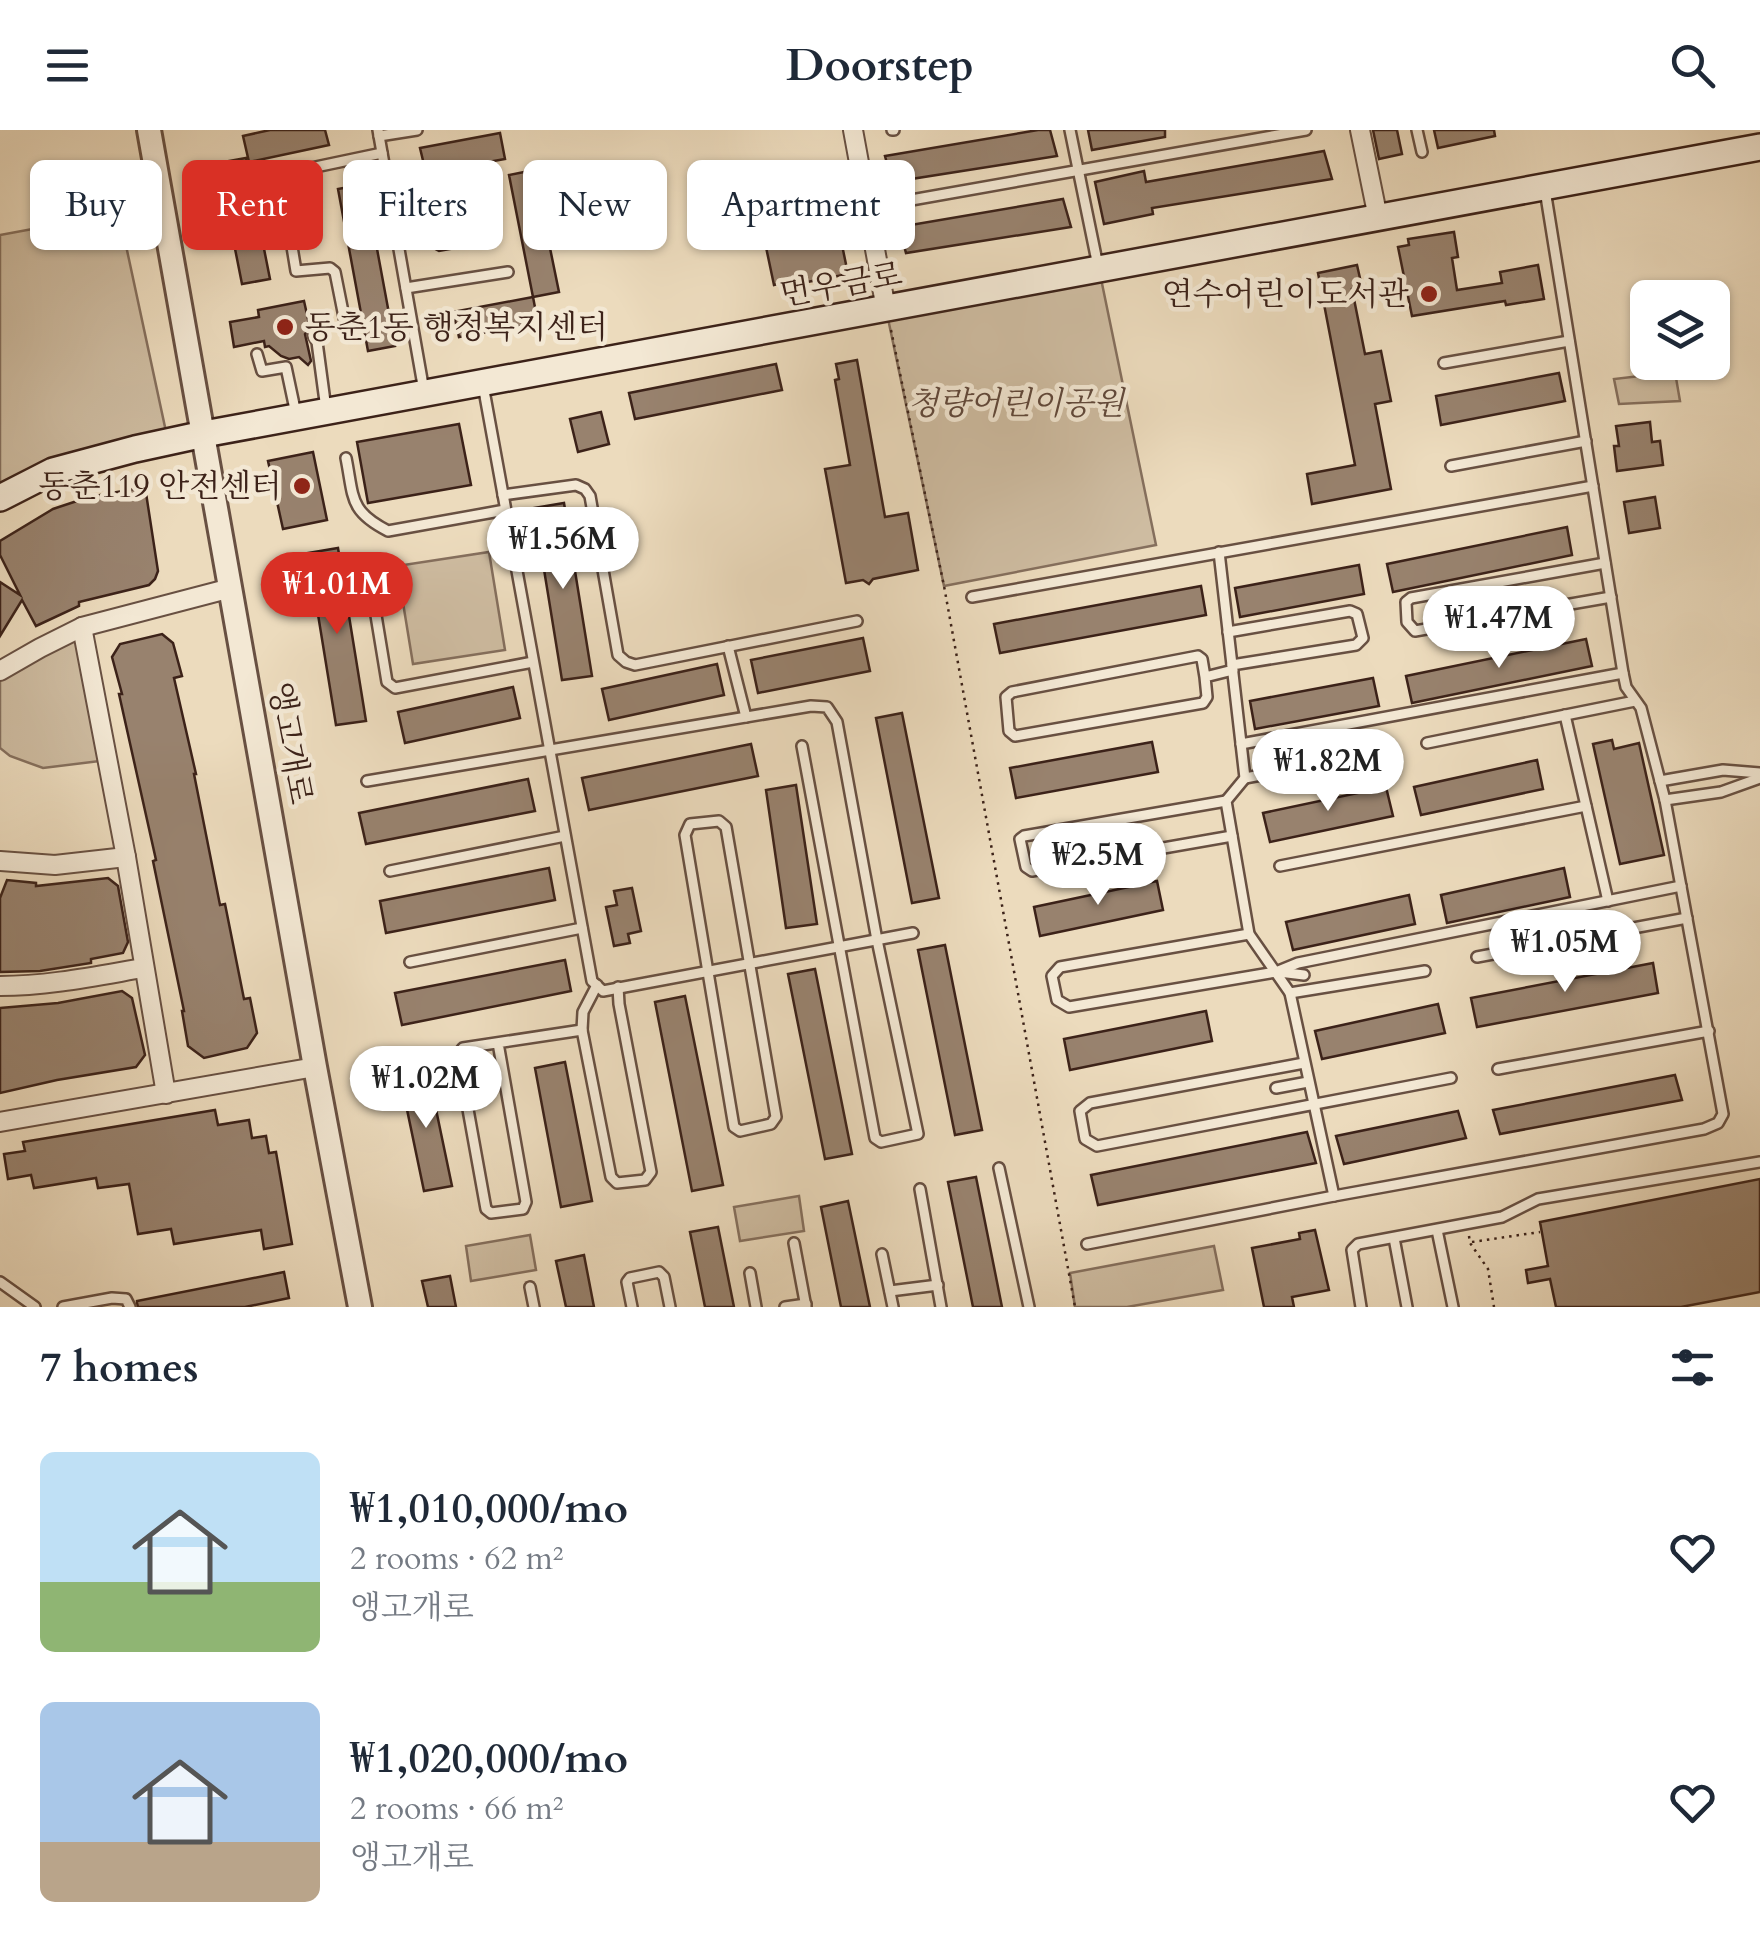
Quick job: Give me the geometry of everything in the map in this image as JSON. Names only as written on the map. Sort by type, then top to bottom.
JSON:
[{"type":"main road","name":"먼우금로","points":[[0,498],[53,471],[204,434],[1760,147]]},
{"type":"street","name":"앵고개로","points":[[149,130],[360,1307]]},
{"type":"street","points":[[853,130],[886,309]]},
{"type":"street","points":[[1360,130],[1378,218]]},
{"type":"street","points":[[0,671],[82,626],[231,588]]},
{"type":"street","points":[[82,626],[166,1094]]},
{"type":"street","points":[[1,865],[55,866],[126,857]]},
{"type":"street","points":[[0,986],[30,986],[143,968]]},
{"type":"street","points":[[0,1122],[315,1067]]},
{"type":"lane","points":[[417,130],[379,133],[424,394]]},
{"type":"lane","points":[[1070,130],[1099,269]]},
{"type":"lane","points":[[915,199],[1306,130]]},
{"type":"lane","points":[[1417,130],[1422,152]]},
{"type":"lane","points":[[348,337],[335,272],[330,268],[296,271],[282,180],[287,173],[382,153]]},
{"type":"lane","points":[[1087,1244],[1704,1129],[1718,1123],[1724,1114],[1665,800],[1641,708],[1626,687],[1623,673],[1544,187]]},
{"type":"lane","points":[[406,288],[508,272]]},
{"type":"lane","points":[[313,336],[326,412]]},
{"type":"lane","points":[[1444,363],[1570,340]]},
{"type":"lane","points":[[257,354],[262,371],[286,367],[297,417]]},
{"type":"lane","points":[[482,383],[592,981],[603,991],[913,933]]},
{"type":"lane","points":[[1451,466],[1586,441]]},
{"type":"lane","points":[[346,458],[358,512],[388,531],[506,510]]},
{"type":"lane","points":[[502,495],[576,484],[585,489],[590,496],[618,654],[634,665],[856,622]]},
{"type":"lane","points":[[972,597],[1593,486]]},
{"type":"lane","points":[[1219,552],[1245,778]]},
{"type":"lane","points":[[1605,563],[1411,598],[1406,602],[1407,622],[1414,630],[1611,597]]},
{"type":"lane","points":[[368,573],[387,682],[395,688],[534,662]]},
{"type":"lane","points":[[1205,677],[1232,668],[1356,645],[1363,638],[1358,614],[1350,610],[1228,632]]},
{"type":"lane","points":[[728,646],[746,717]]},
{"type":"lane","points":[[1198,656],[1205,677],[1204,703],[1015,736],[1010,731],[1006,698],[1012,692],[1198,656]]},
{"type":"lane","points":[[1241,744],[1623,673]]},
{"type":"lane","points":[[1426,743],[1635,700]]},
{"type":"lane","points":[[367,782],[810,706],[828,707],[836,722],[918,1134],[881,1142],[875,1138],[802,746]]},
{"type":"lane","points":[[1565,715],[1608,901]]},
{"type":"lane","points":[[1232,836],[1032,871],[1026,868],[1020,840],[1024,836],[1226,801],[1245,778],[1381,753]]},
{"type":"lane","points":[[1660,781],[1723,770],[1760,776]]},
{"type":"lane","points":[[1665,800],[1721,792],[1760,776]]},
{"type":"lane","points":[[1226,801],[1249,934],[1290,993],[1334,1196]]},
{"type":"lane","points":[[1280,866],[1586,806]]},
{"type":"lane","points":[[719,821],[726,827],[750,963],[776,1117],[770,1124],[740,1131],[734,1126],[685,835],[690,824],[719,821]]},
{"type":"lane","points":[[390,871],[565,836]]},
{"type":"lane","points":[[1249,934],[1060,967],[1052,976],[1057,1000],[1070,1007],[1276,972],[1298,963],[1682,886]]},
{"type":"lane","points":[[1478,957],[1687,918]]},
{"type":"lane","points":[[410,962],[582,928]]},
{"type":"lane","points":[[1290,993],[1425,971]]},
{"type":"lane","points":[[1276,972],[1304,975]]},
{"type":"lane","points":[[597,986],[582,1012],[582,1030],[611,1178],[617,1183],[645,1180],[651,1172],[618,988]]},
{"type":"lane","points":[[498,1043],[526,1202],[523,1209],[491,1213],[486,1210],[458,1054],[462,1048],[582,1030]]},
{"type":"lane","points":[[1498,1069],[1709,1031]]},
{"type":"lane","points":[[1304,1063],[1090,1104],[1080,1111],[1084,1139],[1097,1146],[1451,1078]]},
{"type":"lane","points":[[1276,1088],[1308,1082]]},
{"type":"lane","points":[[1362,1307],[1352,1250],[1358,1244],[1502,1218],[1538,1200],[1760,1162]]},
{"type":"lane","points":[[999,1168],[1029,1307]]},
{"type":"lane","points":[[920,1189],[941,1307]]},
{"type":"lane","points":[[1437,1230],[1453,1307]]},
{"type":"lane","points":[[1394,1238],[1407,1307]]},
{"type":"lane","points":[[785,1307],[806,1305],[794,1242]]},
{"type":"lane","points":[[882,1254],[892,1307]]},
{"type":"lane","points":[[632,1307],[627,1282],[630,1278],[659,1272],[664,1277],[670,1307]]},
{"type":"lane","points":[[750,1274],[756,1307]]},
{"type":"lane","points":[[0,1282],[35,1307]]},
{"type":"lane","points":[[890,1292],[938,1285]]},
{"type":"lane","points":[[530,1287],[534,1307]]},
{"type":"lane","points":[[63,1307],[112,1298],[126,1300],[130,1307]]},
{"type":"path","points":[[886,309],[944,586],[1076,1307]]},
{"type":"path","points":[[1466,1224],[1470,1243],[1488,1268],[1494,1307]]},
{"type":"path","points":[[1470,1243],[1540,1232]]},
{"type":"green space","points":[[30,229],[30,250],[127,250],[168,441],[0,498],[0,235]]},
{"type":"green space","name":"청량어린이공원","points":[[1099,269],[1156,545],[944,586],[886,309]]},
{"type":"green space","points":[[1614,379],[1676,380],[1680,401],[1619,404]]},
{"type":"green space","points":[[489,552],[505,650],[413,664],[397,566]]},
{"type":"green space","points":[[82,627],[108,760],[43,768],[10,756],[0,748],[0,671]]},
{"type":"green space","points":[[799,1196],[804,1231],[740,1241],[734,1207]]},
{"type":"green space","points":[[530,1235],[536,1270],[471,1281],[466,1246]]},
{"type":"green space","points":[[1214,1246],[1223,1290],[1127,1307],[1075,1307],[1070,1273]]},
{"type":"building","points":[[270,130],[325,130],[329,145],[249,160],[243,136]]},
{"type":"building","points":[[1050,130],[1057,156],[915,178],[915,160],[886,160],[885,156]]},
{"type":"building","points":[[1088,130],[1165,130],[1165,137],[1092,150]]},
{"type":"building","points":[[1373,130],[1397,130],[1402,154],[1379,159]]},
{"type":"building","points":[[1434,130],[1494,130],[1495,136],[1438,148]]},
{"type":"building","points":[[500,133],[505,159],[423,160],[420,148]]},
{"type":"building","points":[[1324,151],[1332,179],[1152,208],[1153,214],[1104,224],[1095,182],[1144,171],[1146,182]]},
{"type":"building","points":[[523,172],[523,246],[509,175]]},
{"type":"building","points":[[343,188],[343,216],[338,189]]},
{"type":"building","points":[[1063,199],[1071,227],[906,253],[905,250],[915,250],[915,224]]},
{"type":"building","points":[[1454,232],[1458,257],[1452,258],[1457,290],[1502,283],[1500,272],[1538,265],[1544,299],[1412,316],[1398,247],[1409,245],[1408,239]]},
{"type":"building","points":[[235,250],[264,250],[270,279],[242,284]]},
{"type":"building","points":[[349,250],[377,250],[395,346],[368,351]]},
{"type":"building","points":[[524,250],[550,250],[559,292],[533,297]]},
{"type":"building","points":[[767,250],[843,250],[848,274],[774,285]]},
{"type":"building","points":[[1357,265],[1362,287],[1352,289],[1365,354],[1381,351],[1391,401],[1375,404],[1391,489],[1312,504],[1307,474],[1355,465],[1318,273]]},
{"type":"building","points":[[533,297],[538,323],[459,337],[453,312]]},
{"type":"building","name":"동춘1동 행정복지센터","points":[[304,301],[310,328],[305,334],[311,361],[308,365],[299,357],[281,356],[265,347],[264,341],[234,347],[230,322],[259,317],[258,310]]},
{"type":"building","points":[[857,360],[885,517],[908,513],[918,570],[873,579],[869,584],[863,580],[846,583],[825,469],[850,465],[835,380],[839,379],[836,364]]},
{"type":"building","points":[[776,364],[782,390],[635,419],[629,393]]},
{"type":"building","points":[[1559,373],[1565,401],[1441,425],[1436,396]]},
{"type":"building","points":[[601,412],[609,444],[578,452],[570,419]]},
{"type":"building","points":[[1650,422],[1652,442],[1660,441],[1663,465],[1617,471],[1616,426]]},
{"type":"building","points":[[459,424],[471,485],[368,503],[357,442]]},
{"type":"building","points":[[313,452],[327,520],[283,529],[268,461]]},
{"type":"building","points":[[134,489],[146,493],[158,571],[155,579],[149,585],[79,602],[79,606],[36,626],[22,600],[0,636],[0,582],[20,595],[0,555],[0,541],[53,509],[89,497]]},
{"type":"building","points":[[1655,497],[1660,528],[1629,533],[1624,502]]},
{"type":"building","points":[[564,503],[592,676],[562,680],[534,508]]},
{"type":"building","points":[[1567,527],[1572,555],[1393,592],[1387,564]]},
{"type":"building","points":[[338,548],[366,721],[336,725],[308,553]]},
{"type":"building","points":[[1359,565],[1364,594],[1240,617],[1235,588]]},
{"type":"building","points":[[1201,586],[1206,615],[1000,653],[994,624]]},
{"type":"building","points":[[162,634],[173,643],[182,676],[174,678],[220,905],[225,904],[244,999],[250,998],[257,1033],[247,1048],[204,1058],[188,1046],[153,861],[156,860],[112,657],[120,644]]},
{"type":"building","points":[[863,638],[870,671],[758,693],[751,660]]},
{"type":"building","points":[[1586,639],[1592,666],[1412,703],[1406,676]]},
{"type":"building","points":[[717,664],[724,695],[609,720],[602,689]]},
{"type":"building","points":[[1373,678],[1379,706],[1255,729],[1250,701]]},
{"type":"building","points":[[513,687],[520,718],[405,743],[398,712]]},
{"type":"building","points":[[902,713],[939,898],[912,903],[876,718]]},
{"type":"building","points":[[1612,740],[1614,749],[1639,743],[1664,855],[1620,864],[1593,744]]},
{"type":"building","points":[[1152,742],[1158,772],[1016,798],[1010,768]]},
{"type":"building","points":[[751,744],[758,776],[589,810],[582,778]]},
{"type":"building","points":[[1537,760],[1543,789],[1421,815],[1414,787]]},
{"type":"building","points":[[528,779],[535,811],[366,844],[359,813]]},
{"type":"building","points":[[796,785],[817,924],[786,928],[766,790]]},
{"type":"building","points":[[1386,787],[1393,816],[1270,842],[1263,813]]},
{"type":"building","points":[[549,868],[555,900],[386,933],[380,901]]},
{"type":"building","points":[[1564,868],[1570,897],[1447,923],[1441,895]]},
{"type":"building","points":[[108,878],[118,886],[128,942],[123,953],[40,971],[0,972],[0,898],[7,880],[36,886]]},
{"type":"building","points":[[1157,881],[1163,910],[1040,936],[1034,907]]},
{"type":"building","points":[[632,888],[641,931],[628,934],[630,943],[614,946],[606,907],[617,905],[614,891]]},
{"type":"building","points":[[1409,895],[1415,924],[1293,950],[1286,922]]},
{"type":"building","points":[[945,945],[982,1130],[955,1135],[918,950]]},
{"type":"building","points":[[565,960],[571,991],[402,1025],[395,993]]},
{"type":"building","points":[[1653,963],[1658,993],[1477,1027],[1471,998]]},
{"type":"building","points":[[815,969],[852,1154],[825,1159],[788,974]]},
{"type":"building","points":[[122,991],[132,998],[145,1055],[136,1067],[0,1093],[0,1008],[58,1003]]},
{"type":"building","points":[[685,996],[723,1185],[692,1191],[655,1002]]},
{"type":"building","points":[[1438,1004],[1445,1033],[1322,1059],[1315,1031]]},
{"type":"building","points":[[1206,1011],[1212,1041],[1070,1070],[1064,1039]]},
{"type":"building","points":[[565,1062],[592,1201],[561,1207],[535,1068]]},
{"type":"building","points":[[428,1071],[452,1186],[424,1191],[400,1076]]},
{"type":"building","points":[[1675,1075],[1682,1100],[1500,1134],[1493,1110]]},
{"type":"building","points":[[215,1110],[218,1125],[249,1120],[252,1138],[266,1136],[269,1153],[276,1152],[292,1244],[264,1249],[261,1230],[174,1244],[171,1229],[138,1234],[129,1184],[98,1188],[96,1178],[34,1188],[31,1175],[8,1179],[4,1154],[25,1151],[23,1142]]},
{"type":"building","points":[[1458,1111],[1466,1138],[1344,1164],[1336,1136]]},
{"type":"building","points":[[1307,1132],[1316,1163],[1098,1205],[1091,1175]]},
{"type":"building","points":[[976,1177],[1002,1307],[973,1307],[948,1182]]},
{"type":"building","points":[[1760,1179],[1760,1292],[1681,1307],[1556,1307],[1550,1279],[1528,1283],[1526,1270],[1548,1266],[1540,1222]]},
{"type":"building","points":[[848,1201],[870,1307],[841,1307],[821,1207]]},
{"type":"building","points":[[718,1227],[734,1307],[705,1307],[690,1232]]},
{"type":"building","points":[[1315,1230],[1329,1290],[1292,1297],[1294,1307],[1264,1307],[1252,1248],[1300,1239],[1299,1233]]},
{"type":"building","points":[[584,1255],[594,1307],[566,1307],[556,1261]]},
{"type":"building","points":[[284,1272],[289,1298],[245,1307],[138,1307],[137,1303],[137,1301]]},
{"type":"building","points":[[450,1276],[456,1307],[428,1307],[422,1281]]},
{"type":"place","name":"연수어린이도서관","points":[[1429,294]]},
{"type":"place","name":"동춘1동 행정복지센터","points":[[285,327]]},
{"type":"place","name":"동춘119 안전센터","points":[[302,486]]}]
